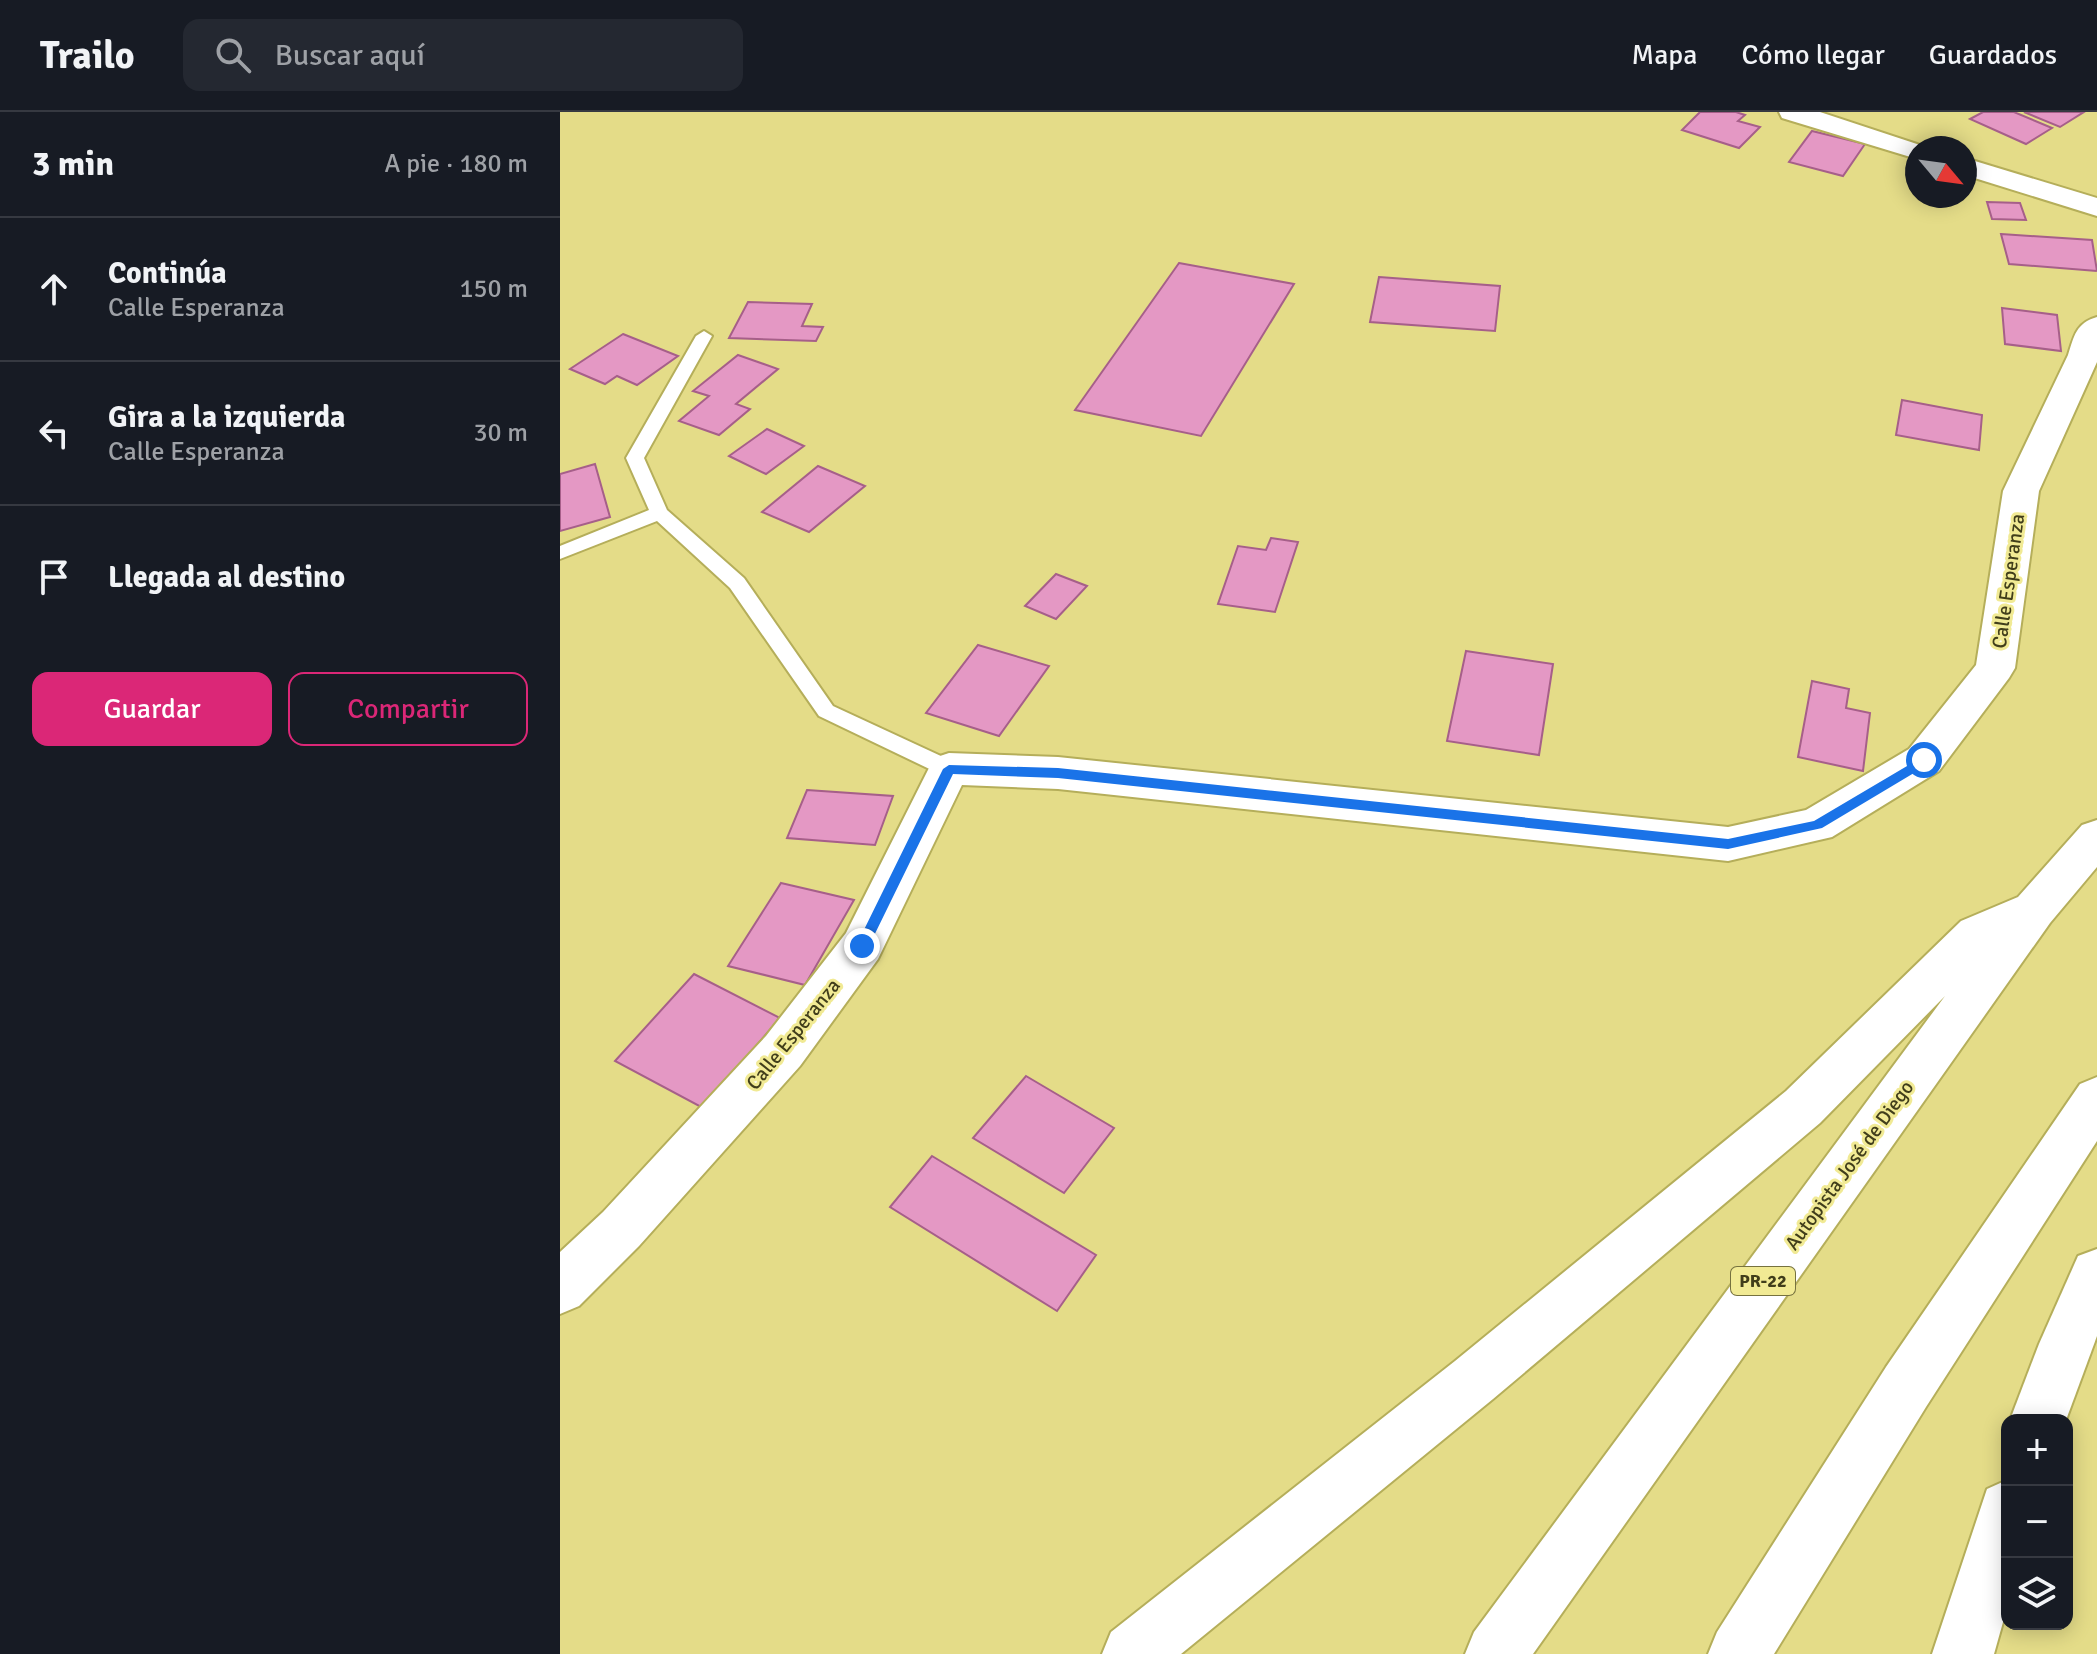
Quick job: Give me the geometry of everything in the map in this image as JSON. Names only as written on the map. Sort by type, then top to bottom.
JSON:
[{"type":"main road","points":[[1792,112],[1905,147]]},
{"type":"main road","points":[[1977,170],[2097,207]]},
{"type":"main road","name":"Calle Esperanza","points":[[560,1288],[621,1229],[783,1051],[862,946],[949,769],[1058,773],[1728,844],[1817,825],[1924,760],[1995,668],[2021,491],[2084,355],[2091,332],[2097,327]]},
{"type":"main road","name":"Autopista José de Diego","points":[[1496,1654],[2034,910],[2097,837]]},
{"type":"main road","points":[[1133,1654],[1474,1380],[1803,1107],[1977,934],[2034,910]]},
{"type":"main road","points":[[1739,1654],[1906,1387],[2097,1099]]},
{"type":"main road","points":[[2040,1414],[2058,1363],[2097,1274]]},
{"type":"main road","points":[[1963,1654],[2001,1529]]},
{"type":"lane","points":[[704,336],[635,458],[659,513],[737,583],[826,711],[949,769]]},
{"type":"lane","points":[[560,553],[659,513]]},
{"type":"building","points":[[1700,112],[1736,112],[1745,115],[1738,121],[1760,127],[1739,148],[1682,130]]},
{"type":"building","points":[[1983,112],[2014,112],[2052,128],[2026,144],[1970,119]]},
{"type":"building","points":[[2024,112],[2084,112],[2060,127]]},
{"type":"building","points":[[1812,131],[1865,144],[1843,176],[1789,162]]},
{"type":"building","points":[[1987,202],[2020,203],[2026,220],[1992,219]]},
{"type":"building","points":[[2001,234],[2092,240],[2097,271],[2009,264]]},
{"type":"building","points":[[1179,263],[1294,284],[1201,436],[1075,410]]},
{"type":"building","points":[[1379,277],[1500,286],[1495,331],[1370,322]]},
{"type":"building","points":[[748,302],[812,304],[802,326],[823,327],[816,341],[729,338]]},
{"type":"building","points":[[2002,308],[2057,315],[2061,351],[2005,344]]},
{"type":"building","points":[[623,334],[678,356],[637,385],[617,376],[605,384],[570,369]]},
{"type":"building","points":[[738,355],[778,369],[736,404],[750,409],[719,435],[679,421],[709,396],[693,391]]},
{"type":"building","points":[[1902,400],[1982,415],[1979,450],[1896,435]]},
{"type":"building","points":[[767,429],[804,446],[766,474],[729,456]]},
{"type":"building","points":[[595,464],[610,517],[560,531],[560,474]]},
{"type":"building","points":[[818,466],[865,486],[809,532],[762,512]]},
{"type":"building","points":[[1271,538],[1298,542],[1275,612],[1218,604],[1238,546],[1266,550]]},
{"type":"building","points":[[1056,574],[1087,586],[1056,619],[1025,606]]},
{"type":"building","points":[[978,645],[1049,666],[999,736],[926,713]]},
{"type":"building","points":[[1466,651],[1553,664],[1539,755],[1447,741]]},
{"type":"building","points":[[1812,681],[1849,689],[1846,708],[1870,713],[1863,771],[1798,757]]},
{"type":"building","points":[[807,790],[893,796],[875,845],[787,838]]},
{"type":"building","points":[[781,883],[854,900],[805,985],[728,966]]},
{"type":"building","points":[[694,974],[780,1018],[703,1108],[615,1061]]},
{"type":"building","points":[[1026,1076],[1114,1128],[1064,1193],[973,1138]]},
{"type":"building","points":[[932,1156],[1096,1255],[1057,1311],[890,1207]]},
{"type":"route","points":[[862,946],[949,769],[1058,773],[1728,844],[1817,825],[1924,760]]}]
